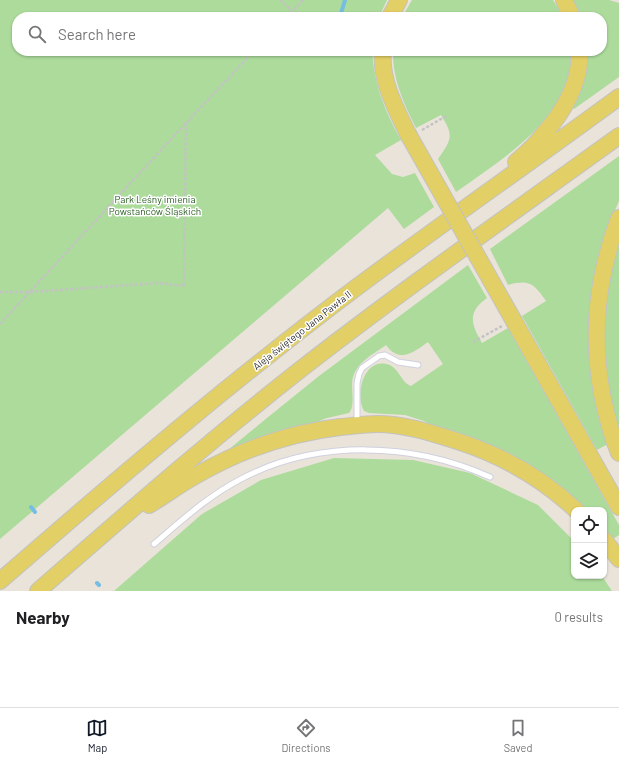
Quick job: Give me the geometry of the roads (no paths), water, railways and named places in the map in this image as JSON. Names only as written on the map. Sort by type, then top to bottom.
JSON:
[{"type":"main road","points":[[393,12],[399,0]]},
{"type":"main road","points":[[564,0],[570,12]]},
{"type":"main road","points":[[383,56],[384,70],[389,90],[413,133],[510,323],[619,507]]},
{"type":"main road","points":[[473,203],[542,136],[566,104],[578,75],[580,56]]},
{"type":"main road","name":"Aleja świętego Jana Pawła II","points":[[0,582],[173,433],[356,288],[619,97]]},
{"type":"main road","points":[[38,591],[100,536],[218,436],[295,374],[375,312],[619,136]]},
{"type":"main road","points":[[619,218],[610,242],[601,280],[596,320],[596,346],[598,372],[605,410],[619,453]]},
{"type":"main road","points":[[100,536],[195,476],[258,446],[314,430],[357,425],[377,424],[409,427],[478,447],[511,463],[539,480],[572,507]]},
{"type":"main road","points":[[606,543],[619,559]]},
{"type":"lane","points":[[357,425],[357,383],[362,368],[379,356],[385,355],[398,362],[418,365]]},
{"type":"lane","points":[[154,544],[203,503],[241,478],[301,456],[355,450],[397,452],[422,455],[471,468],[490,477]]},
{"type":"waterway","points":[[341,12],[345,0]]},
{"type":"waterway","points":[[31,507],[35,512]]},
{"type":"park label","name":"Park Leśny imienia Powstańców Śląskich","points":[[155,204]]}]
